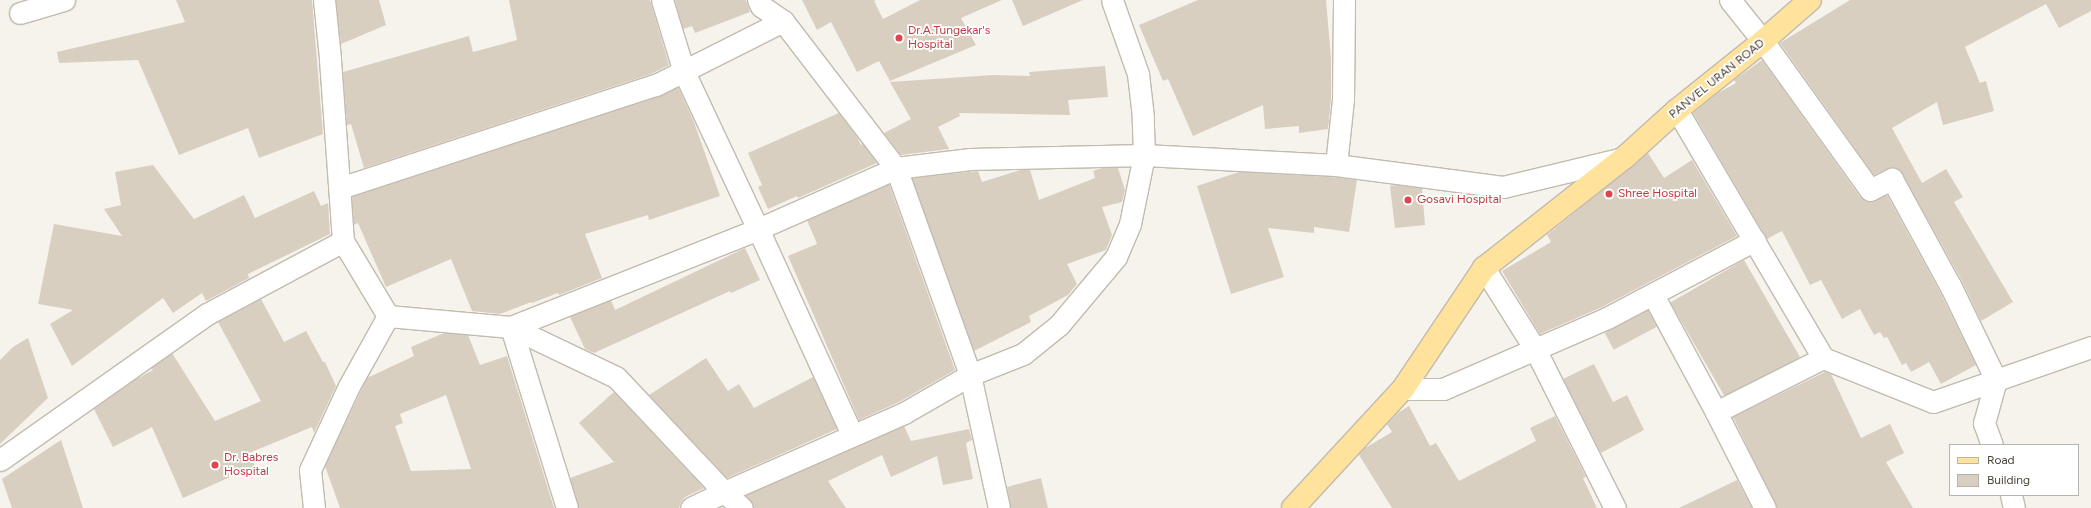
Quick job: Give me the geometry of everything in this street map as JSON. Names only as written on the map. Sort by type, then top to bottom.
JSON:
[{"type":"main road","name":"PANVEL URAN ROAD","points":[[1293,508],[1402,389],[1484,268],[1624,158],[1677,110],[1763,41],[1810,0]]},
{"type":"street","points":[[20,13],[64,0]]},
{"type":"street","points":[[324,0],[330,58],[343,241],[388,316]]},
{"type":"street","points":[[662,0],[684,72],[852,434]]},
{"type":"street","points":[[691,508],[852,434],[904,413],[970,375],[1023,354],[1059,325],[1116,256],[1130,224],[1144,155],[1143,117],[1138,74],[1112,0]]},
{"type":"street","points":[[1336,165],[1343,99],[1344,0]]},
{"type":"street","points":[[1730,0],[1763,41],[1870,190],[1892,179],[1951,287],[1996,380],[1984,423],[1992,444]]},
{"type":"street","points":[[764,2],[783,21],[896,168],[970,375],[999,508]]},
{"type":"street","points":[[340,188],[656,85],[783,21]]},
{"type":"street","points":[[1677,110],[1755,240],[1823,358],[1933,402],[2091,347]]},
{"type":"street","points":[[510,326],[758,229],[896,168],[970,159],[1144,155],[1336,165],[1503,187],[1624,158]]},
{"type":"street","points":[[1402,389],[1443,389],[1607,318],[1653,296],[1755,240]]},
{"type":"street","points":[[0,460],[207,314],[343,241]]},
{"type":"street","points":[[1484,268],[1536,349],[1615,508]]},
{"type":"street","points":[[1653,296],[1716,412],[1765,508]]},
{"type":"street","points":[[388,316],[510,326],[616,377],[724,492],[742,508]]},
{"type":"street","points":[[314,508],[310,470],[349,386],[388,316]]},
{"type":"street","points":[[510,326],[567,508]]},
{"type":"street","points":[[1716,412],[1823,358]]},
{"type":"street","points":[[2011,496],[2014,508]]},
{"type":"building","points":[[176,0],[312,0],[323,134],[259,158],[248,128],[179,155],[138,60],[59,63],[57,52],[185,22]]},
{"type":"building","points":[[336,0],[379,0],[386,25],[341,44]]},
{"type":"building","points":[[509,0],[650,0],[669,65],[651,74],[364,168],[351,124],[347,125],[343,72],[469,36],[473,52],[517,40]]},
{"type":"building","points":[[675,0],[746,0],[750,12],[695,33],[692,26],[683,29]]},
{"type":"building","points":[[802,0],[876,0],[874,1],[883,19],[920,0],[1002,0],[961,18],[976,45],[890,81],[879,61],[857,72],[831,22],[817,30]]},
{"type":"building","points":[[1012,0],[1083,0],[1023,26]]},
{"type":"building","points":[[1198,0],[1326,0],[1331,58],[1331,98],[1328,129],[1299,133],[1299,126],[1265,129],[1263,105],[1193,136],[1168,79],[1163,81],[1139,25]]},
{"type":"building","points":[[1850,0],[2091,0],[2091,11],[2059,28],[2046,4],[1965,47],[1980,83],[1986,81],[1994,111],[1943,125],[1937,102],[1892,128],[1922,183],[1946,169],[1963,197],[1954,202],[2013,302],[1981,321],[1962,281],[1902,173],[1898,169],[1892,167],[1874,175],[1780,43]]},
{"type":"building","points":[[1762,60],[1860,197],[1870,202],[1887,195],[1940,292],[1976,365],[1941,384],[1929,362],[1911,372],[1906,363],[1902,365],[1887,337],[1884,338],[1880,332],[1874,335],[1860,309],[1842,319],[1821,280],[1810,285],[1782,231],[1767,239],[1693,113],[1718,93],[1736,83],[1734,80]]},
{"type":"building","points":[[1105,66],[1108,97],[1068,100],[1070,115],[959,113],[960,116],[938,127],[949,149],[901,155],[884,133],[911,119],[890,82],[993,75],[1030,76],[1029,72]]},
{"type":"building","points":[[678,87],[694,122],[720,196],[649,220],[648,215],[585,234],[602,278],[559,295],[558,293],[500,314],[472,311],[451,259],[386,287],[358,223],[354,225],[352,197],[660,96]]},
{"type":"building","points":[[839,113],[857,137],[861,145],[863,144],[877,163],[798,198],[797,196],[768,209],[758,187],[762,185],[748,153]]},
{"type":"building","points":[[1648,153],[1664,178],[1692,160],[1737,236],[1602,307],[1540,334],[1502,271],[1551,242],[1547,235]]},
{"type":"building","points":[[153,165],[194,219],[244,195],[255,218],[314,191],[321,206],[328,203],[330,234],[248,274],[249,278],[206,301],[202,293],[173,313],[163,298],[72,366],[50,324],[73,310],[38,304],[54,224],[122,236],[104,209],[121,205],[115,172]]},
{"type":"building","points":[[1102,168],[1118,168],[1125,190],[1122,202],[1102,207],[1112,235],[1106,250],[1067,264],[1077,284],[1068,295],[1029,316],[1031,322],[974,351],[912,178],[978,171],[982,182],[1020,170],[1030,170],[1039,200],[1095,178],[1093,171]]},
{"type":"building","points":[[1239,172],[1331,177],[1357,180],[1349,232],[1314,227],[1314,233],[1268,228],[1284,277],[1231,294],[1197,186]]},
{"type":"building","points":[[889,184],[955,370],[899,402],[859,420],[788,256],[817,244],[807,220]]},
{"type":"building","points":[[1396,185],[1422,188],[1425,225],[1395,228],[1390,186]]},
{"type":"building","points":[[745,248],[760,280],[731,293],[730,291],[594,353],[585,349],[570,317],[611,300],[615,310]]},
{"type":"building","points":[[1744,260],[1800,357],[1726,399],[1670,302]]},
{"type":"building","points":[[261,299],[284,342],[306,331],[323,362],[325,362],[336,386],[314,433],[312,427],[249,453],[255,466],[183,498],[152,427],[113,447],[94,409],[135,380],[153,370],[151,368],[172,353],[215,421],[261,401],[218,322]]},
{"type":"building","points":[[1648,310],[1657,327],[1614,350],[1605,333]]},
{"type":"building","points":[[444,333],[468,335],[480,365],[507,356],[554,508],[340,508],[325,466],[367,378],[414,356],[411,347]],"holes":[[[446,395],[471,469],[411,471],[395,426],[403,423],[400,414]]]},
{"type":"building","points":[[28,338],[48,398],[0,444],[0,360],[13,347]]},
{"type":"building","points":[[706,358],[728,391],[739,384],[754,408],[813,377],[837,429],[727,478],[649,395]]},
{"type":"building","points":[[1594,364],[1613,402],[1627,395],[1644,430],[1601,453],[1563,379]]},
{"type":"building","points":[[1825,372],[1831,374],[1861,438],[1890,424],[1904,453],[1886,462],[1913,508],[1777,508],[1733,417]]},
{"type":"building","points":[[614,392],[704,488],[685,497],[679,508],[579,508],[570,478],[614,462],[579,423]]},
{"type":"building","points":[[1409,406],[1430,446],[1436,443],[1459,481],[1536,441],[1530,428],[1555,416],[1586,477],[1583,478],[1597,508],[1392,508],[1359,455],[1365,448],[1392,432],[1387,424],[1398,413]]},
{"type":"building","points":[[904,426],[911,441],[969,429],[972,440],[966,443],[973,479],[943,485],[937,456],[891,477],[882,455],[828,481],[846,508],[754,508],[753,504],[746,495]]},
{"type":"building","points":[[61,440],[83,508],[12,508],[2,479]]},
{"type":"building","points":[[1041,478],[1048,508],[1011,508],[1007,487]]},
{"type":"building","points":[[1737,480],[1752,508],[1679,508]]},
{"type":"place","name":"Dr.A.Tungekar's Hospital","points":[[899,38]]},
{"type":"place","name":"Shree Hospital","points":[[1609,194]]},
{"type":"place","name":"Gosavi Hospital","points":[[1408,200]]},
{"type":"place","name":"Dr. Babres Hospital","points":[[215,465]]}]
